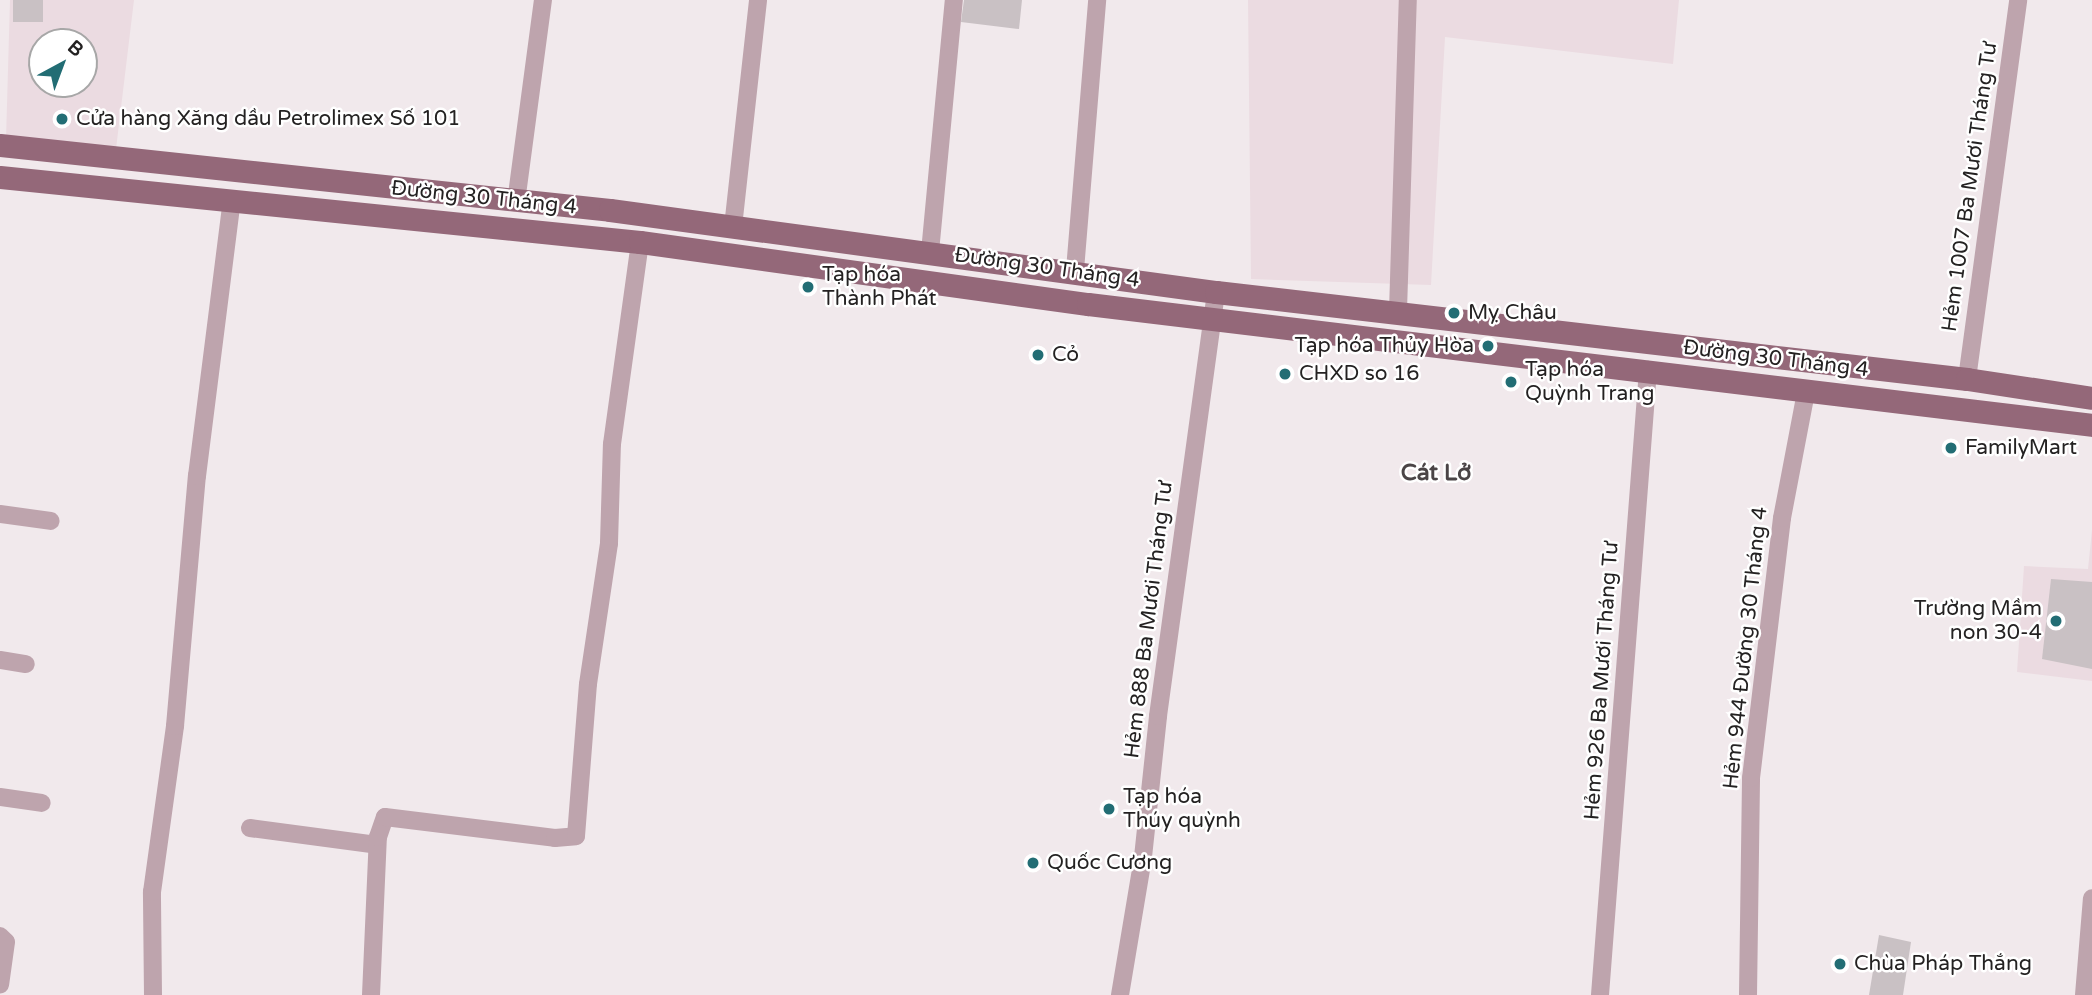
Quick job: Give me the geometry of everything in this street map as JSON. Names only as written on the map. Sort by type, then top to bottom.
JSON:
[{"type":"main road","name":"Đường 30 Tháng 4","points":[[0,145],[733,226],[1075,270],[1216,292],[1968,379],[2092,398]]},
{"type":"main road","points":[[68,183],[71,154]]},
{"type":"main road","name":"Đường 30 Tháng 4","points":[[0,177],[640,242],[1213,318],[2092,425]]},
{"type":"main road","points":[[733,226],[733,255]]},
{"type":"main road","points":[[1396,341],[1398,311]]},
{"type":"street","points":[[516,202],[543,0]]},
{"type":"street","points":[[733,226],[758,0]]},
{"type":"street","points":[[930,252],[954,0]]},
{"type":"street","points":[[1075,270],[1097,0]]},
{"type":"street","points":[[1398,311],[1408,0]]},
{"type":"street","name":"Hẻm 1007 Ba Mươi Tháng Tư","points":[[1968,379],[2018,0]]},
{"type":"street","points":[[153,995],[152,892],[175,726],[198,476],[232,199]]},
{"type":"street","points":[[371,995],[377,845],[385,817],[555,838],[576,836],[588,684],[609,542],[615,423],[640,242]]},
{"type":"street","name":"Hẻm 888 Ba Mươi Tháng Tư","points":[[1120,995],[1143,857],[1158,716],[1216,292]]},
{"type":"street","name":"Hẻm 926 Ba Mươi Tháng Tư","points":[[1600,995],[1648,370]]},
{"type":"street","name":"Hẻm 944 Đường 30 Tháng 4","points":[[1748,995],[1752,766],[1782,518],[1806,392]]},
{"type":"street","points":[[0,514],[51,521]]},
{"type":"street","points":[[0,660],[26,664]]},
{"type":"street","points":[[0,797],[42,803]]},
{"type":"street","points":[[250,828],[377,845]]},
{"type":"street","points":[[2084,995],[2092,898]]},
{"type":"street","points":[[0,985],[3,939]]},
{"type":"shaded area","points":[[10,0],[134,0],[116,149],[6,139]]},
{"type":"shaded area","points":[[1248,0],[1679,0],[1673,64],[1445,37],[1431,285],[1251,279]]},
{"type":"shaded area","name":"Trường Mầm non 30-4","points":[[2092,530],[2092,681],[2017,672],[2024,566],[2088,569]]},
{"type":"building","points":[[13,0],[43,0],[43,22],[13,22]]},
{"type":"building","points":[[964,0],[1022,0],[1019,29],[961,22]]},
{"type":"building","points":[[2051,579],[2092,582],[2092,669],[2042,659]]},
{"type":"building","points":[[1879,935],[1911,942],[1903,995],[1869,995]]},
{"type":"place","name":"Cửa hàng Xăng dầu Petrolimex Số 101","points":[[62,119]]},
{"type":"place","name":"Tạp hóa Thành Phát","points":[[808,287]]},
{"type":"place","name":"Mỵ Châu","points":[[1454,313]]},
{"type":"place","name":"Tạp hóa Thủy Hòa","points":[[1488,346]]},
{"type":"place","name":"Cỏ","points":[[1038,355]]},
{"type":"place","name":"CHXD so 16","points":[[1285,374]]},
{"type":"place","name":"Tạp hóa Quỳnh Trang","points":[[1511,382]]},
{"type":"place","name":"FamilyMart","points":[[1951,448]]},
{"type":"place","name":"Trường Mầm non 30-4","points":[[2056,621]]},
{"type":"place","name":"Tạp hóa Thúy quỳnh","points":[[1109,809]]},
{"type":"place","name":"Quốc Cương","points":[[1033,863]]},
{"type":"place","name":"Chùa Pháp Thắng","points":[[1840,964]]},
{"type":"district","name":"Cát Lở","points":[[1436,473]]}]
